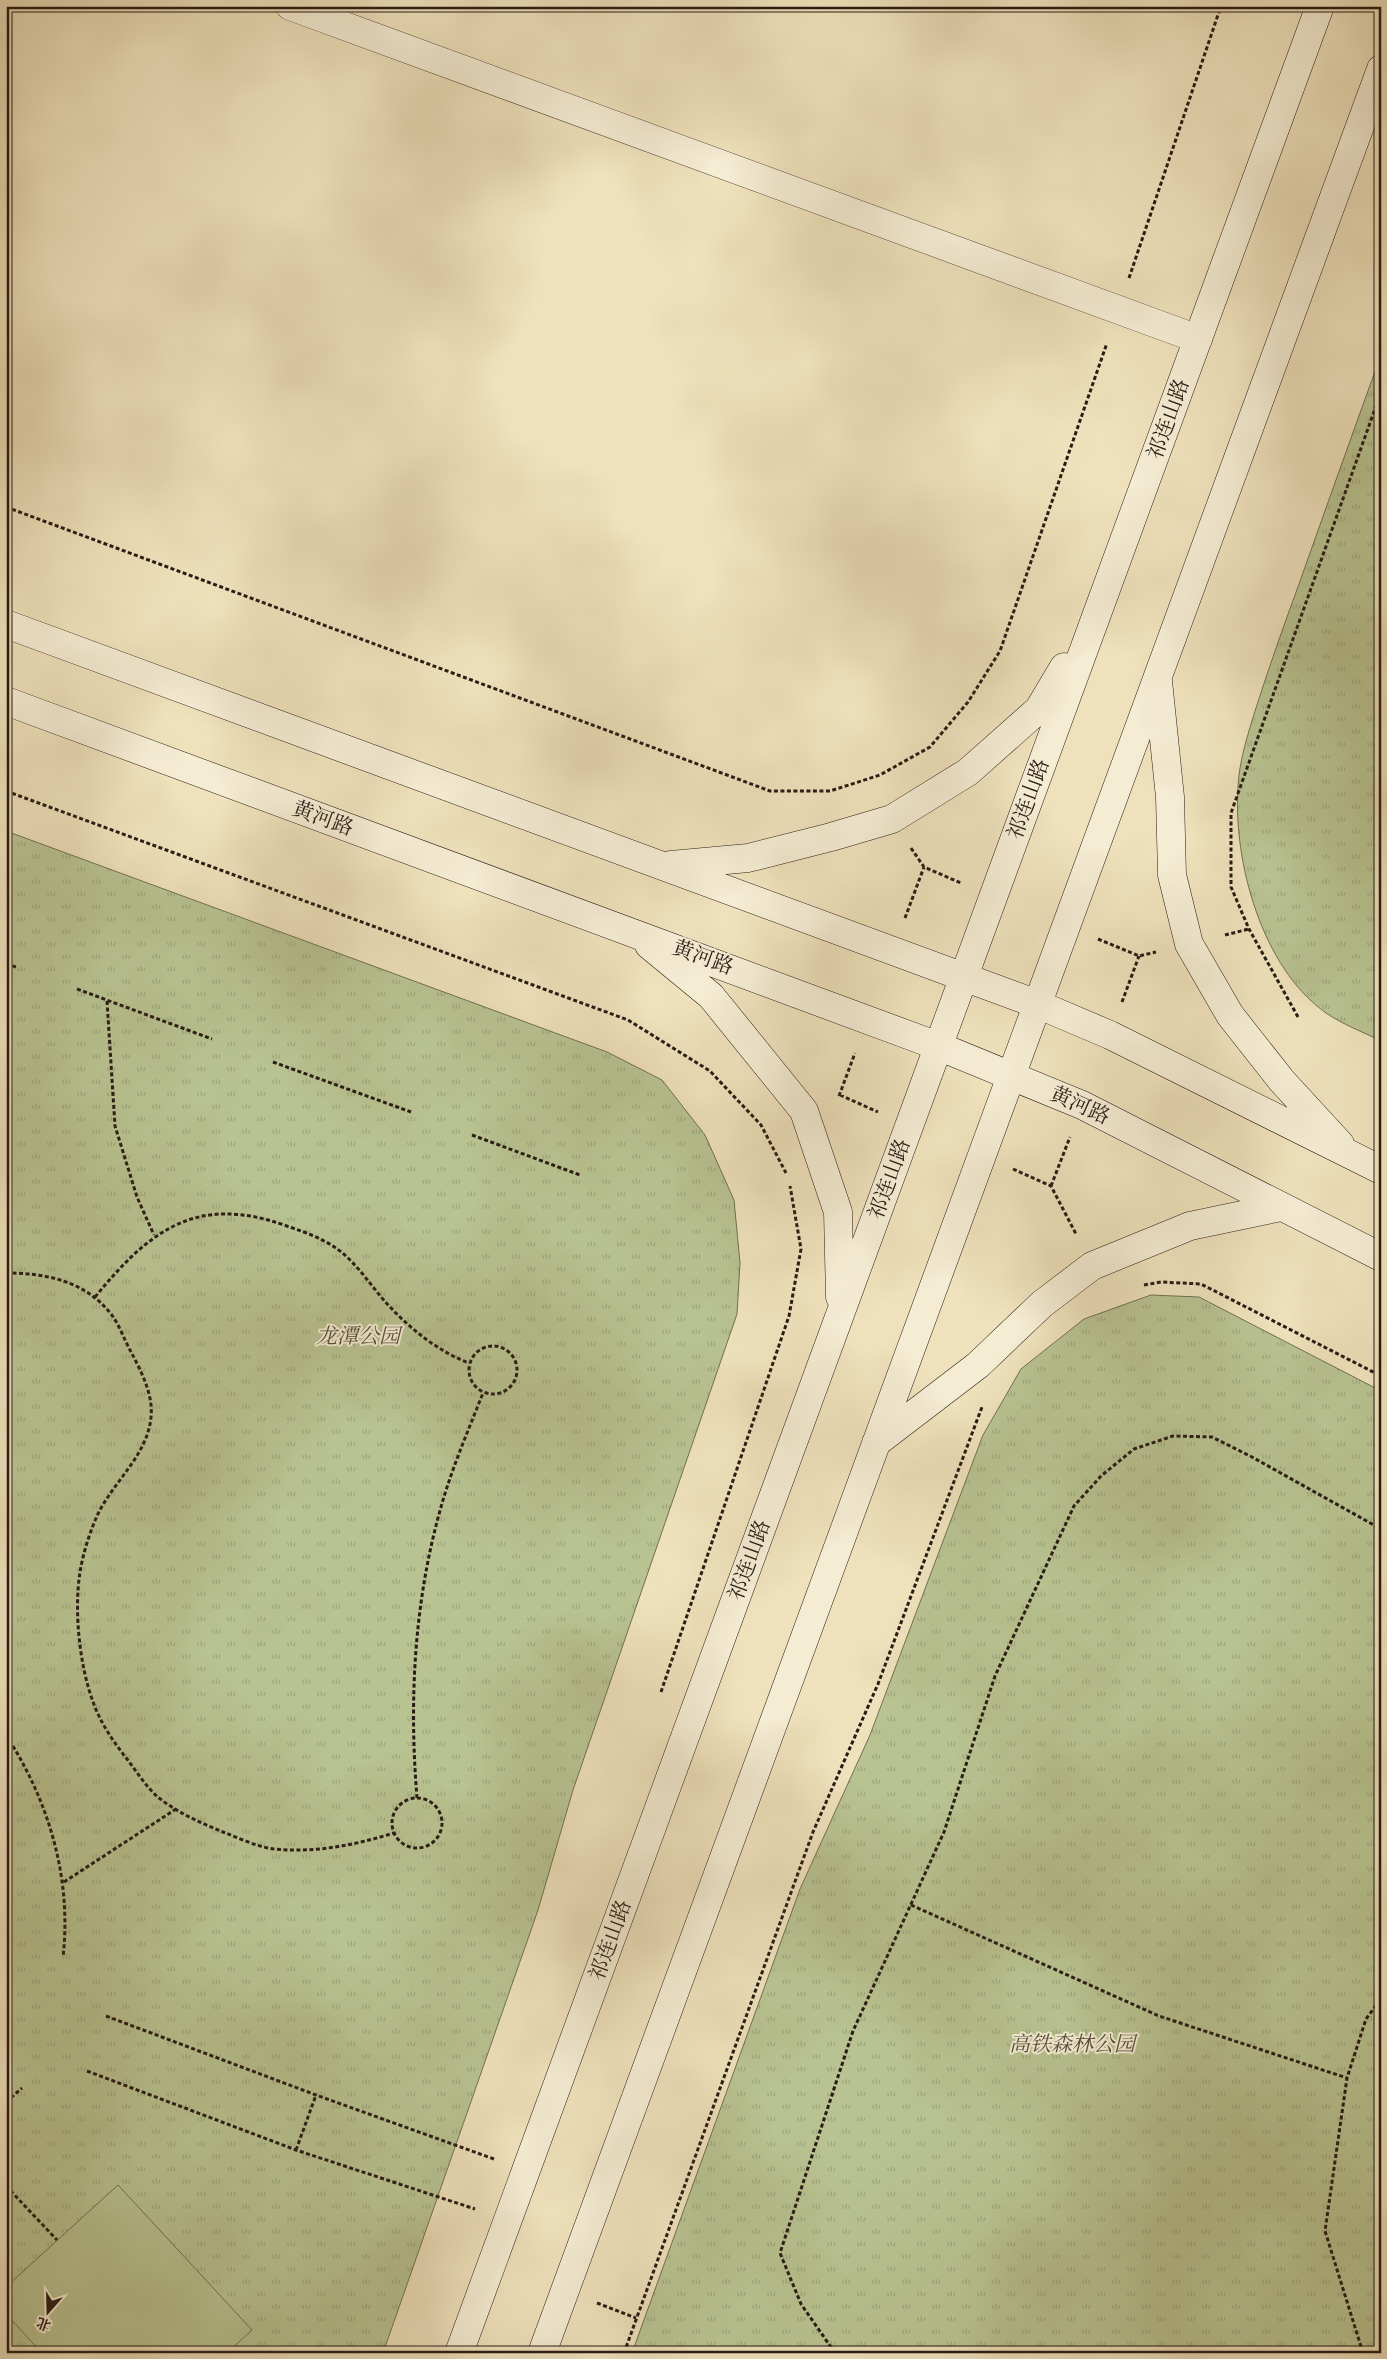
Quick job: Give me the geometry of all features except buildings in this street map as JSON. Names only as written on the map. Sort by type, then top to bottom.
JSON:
[{"type":"main road","points":[[290,6],[1198,338]]},
{"type":"main road","name":"祁连山路","points":[[459,2353],[1320,6]]},
{"type":"main road","points":[[542,2353],[1381,69]]},
{"type":"main road","points":[[665,866],[748,858],[892,819],[968,772],[1038,709],[1095,617]]},
{"type":"main road","points":[[6,624],[1037,1004],[1110,1035],[1381,1170]]},
{"type":"main road","points":[[1158,676],[1170,797],[1172,874],[1189,944],[1230,1016],[1282,1081],[1352,1156]]},
{"type":"main road","name":"黄河路","points":[[6,702],[938,1046],[1082,1105],[1381,1257]]},
{"type":"main road","points":[[633,932],[711,996],[804,1111],[838,1212],[840,1310],[806,1405]]},
{"type":"main road","points":[[876,1443],[978,1365],[1042,1304],[1092,1266],[1190,1226],[1281,1207]]},
{"type":"path","points":[[6,507],[770,790],[830,791],[880,775],[930,747],[968,702],[1000,651],[1119,310],[1221,6]]},
{"type":"path","points":[[1298,1017],[1249,929],[1231,887],[1231,813],[1381,392]]},
{"type":"path","points":[[6,790],[628,1020],[710,1071],[761,1125],[788,1179],[801,1249],[789,1316],[659,1698]]},
{"type":"path","points":[[6,964],[16,967]]},
{"type":"path","points":[[77,989],[212,1039]]},
{"type":"path","points":[[107,1001],[108,1048],[115,1126],[137,1197],[154,1236]]},
{"type":"path","points":[[273,1062],[411,1112]]},
{"type":"path","points":[[840,1095],[909,1124]]},
{"type":"path","points":[[472,1135],[580,1175]]},
{"type":"path","points":[[981,1156],[1051,1186]]},
{"type":"path","points":[[95,1297],[116,1272],[154,1236],[177,1224],[205,1216],[236,1213],[268,1219],[330,1243],[348,1258],[392,1309],[419,1333],[454,1358],[470,1363]]},
{"type":"path","points":[[6,1273],[28,1273],[57,1278],[80,1287],[95,1297],[112,1315],[146,1384],[151,1405],[150,1423],[143,1446],[97,1515],[86,1544],[77,1600],[78,1630],[90,1694],[102,1721],[139,1775],[158,1797],[176,1809],[213,1828],[272,1848],[330,1849],[394,1833]]},
{"type":"path","points":[[1142,1285],[1161,1282],[1200,1284],[1381,1376]]},
{"type":"path","points":[[486,1346],[498,1346],[508,1350],[516,1360],[518,1371],[515,1382],[506,1391],[495,1395],[483,1393],[474,1386],[469,1375],[470,1363],[475,1352],[486,1346]]},
{"type":"path","points":[[417,1798],[414,1758],[413,1683],[419,1619],[431,1550],[441,1507],[483,1393]]},
{"type":"path","points":[[624,2353],[813,1832],[878,1684],[977,1416],[986,1400]]},
{"type":"path","points":[[835,2353],[801,2304],[780,2253],[853,2031],[944,1832],[995,1676],[1074,1506],[1101,1476],[1134,1449],[1173,1436],[1212,1437],[1252,1457],[1381,1529]]},
{"type":"path","points":[[6,1735],[28,1773],[57,1847],[66,1903],[63,1957]]},
{"type":"path","points":[[417,1798],[427,1801],[436,1807],[441,1816],[442,1826],[438,1836],[431,1844],[421,1848],[410,1847],[400,1842],[394,1833],[392,1823],[394,1814],[399,1806],[417,1798]]},
{"type":"path","points":[[63,1882],[176,1809]]},
{"type":"path","points":[[911,1905],[1159,2016],[1347,2078]]},
{"type":"path","points":[[1363,2353],[1326,2231],[1347,2078],[1366,2019],[1381,1999]]},
{"type":"path","points":[[106,2016],[316,2095],[498,2160],[494,2168]]},
{"type":"path","points":[[86,2071],[296,2150],[476,2210]]},
{"type":"path","points":[[6,2102],[22,2088]]},
{"type":"path","points":[[296,2150],[316,2095]]},
{"type":"path","points":[[6,2186],[57,2240]]},
{"type":"path","points":[[472,2218],[480,2201]]},
{"type":"green space","points":[[1381,355],[1381,1041],[1326,1013],[1304,993],[1285,969],[1269,941],[1256,911],[1247,880],[1241,848],[1238,787],[1244,748],[1256,708],[1282,630]]},
{"type":"green space","name":"龙潭公园","points":[[6,831],[607,1052],[662,1080],[705,1135],[734,1200],[740,1263],[737,1314],[573,1790],[538,1910],[383,2353],[6,2353]]},
{"type":"green space","name":"高铁森林公园","points":[[1151,1295],[1199,1297],[1381,1391],[1381,2353],[632,2353],[800,1889],[870,1735],[983,1435],[1021,1369],[1084,1319]]},
{"type":"green space","points":[[118,2185],[252,2330],[227,2353],[42,2353],[6,2314],[6,2287]]}]
